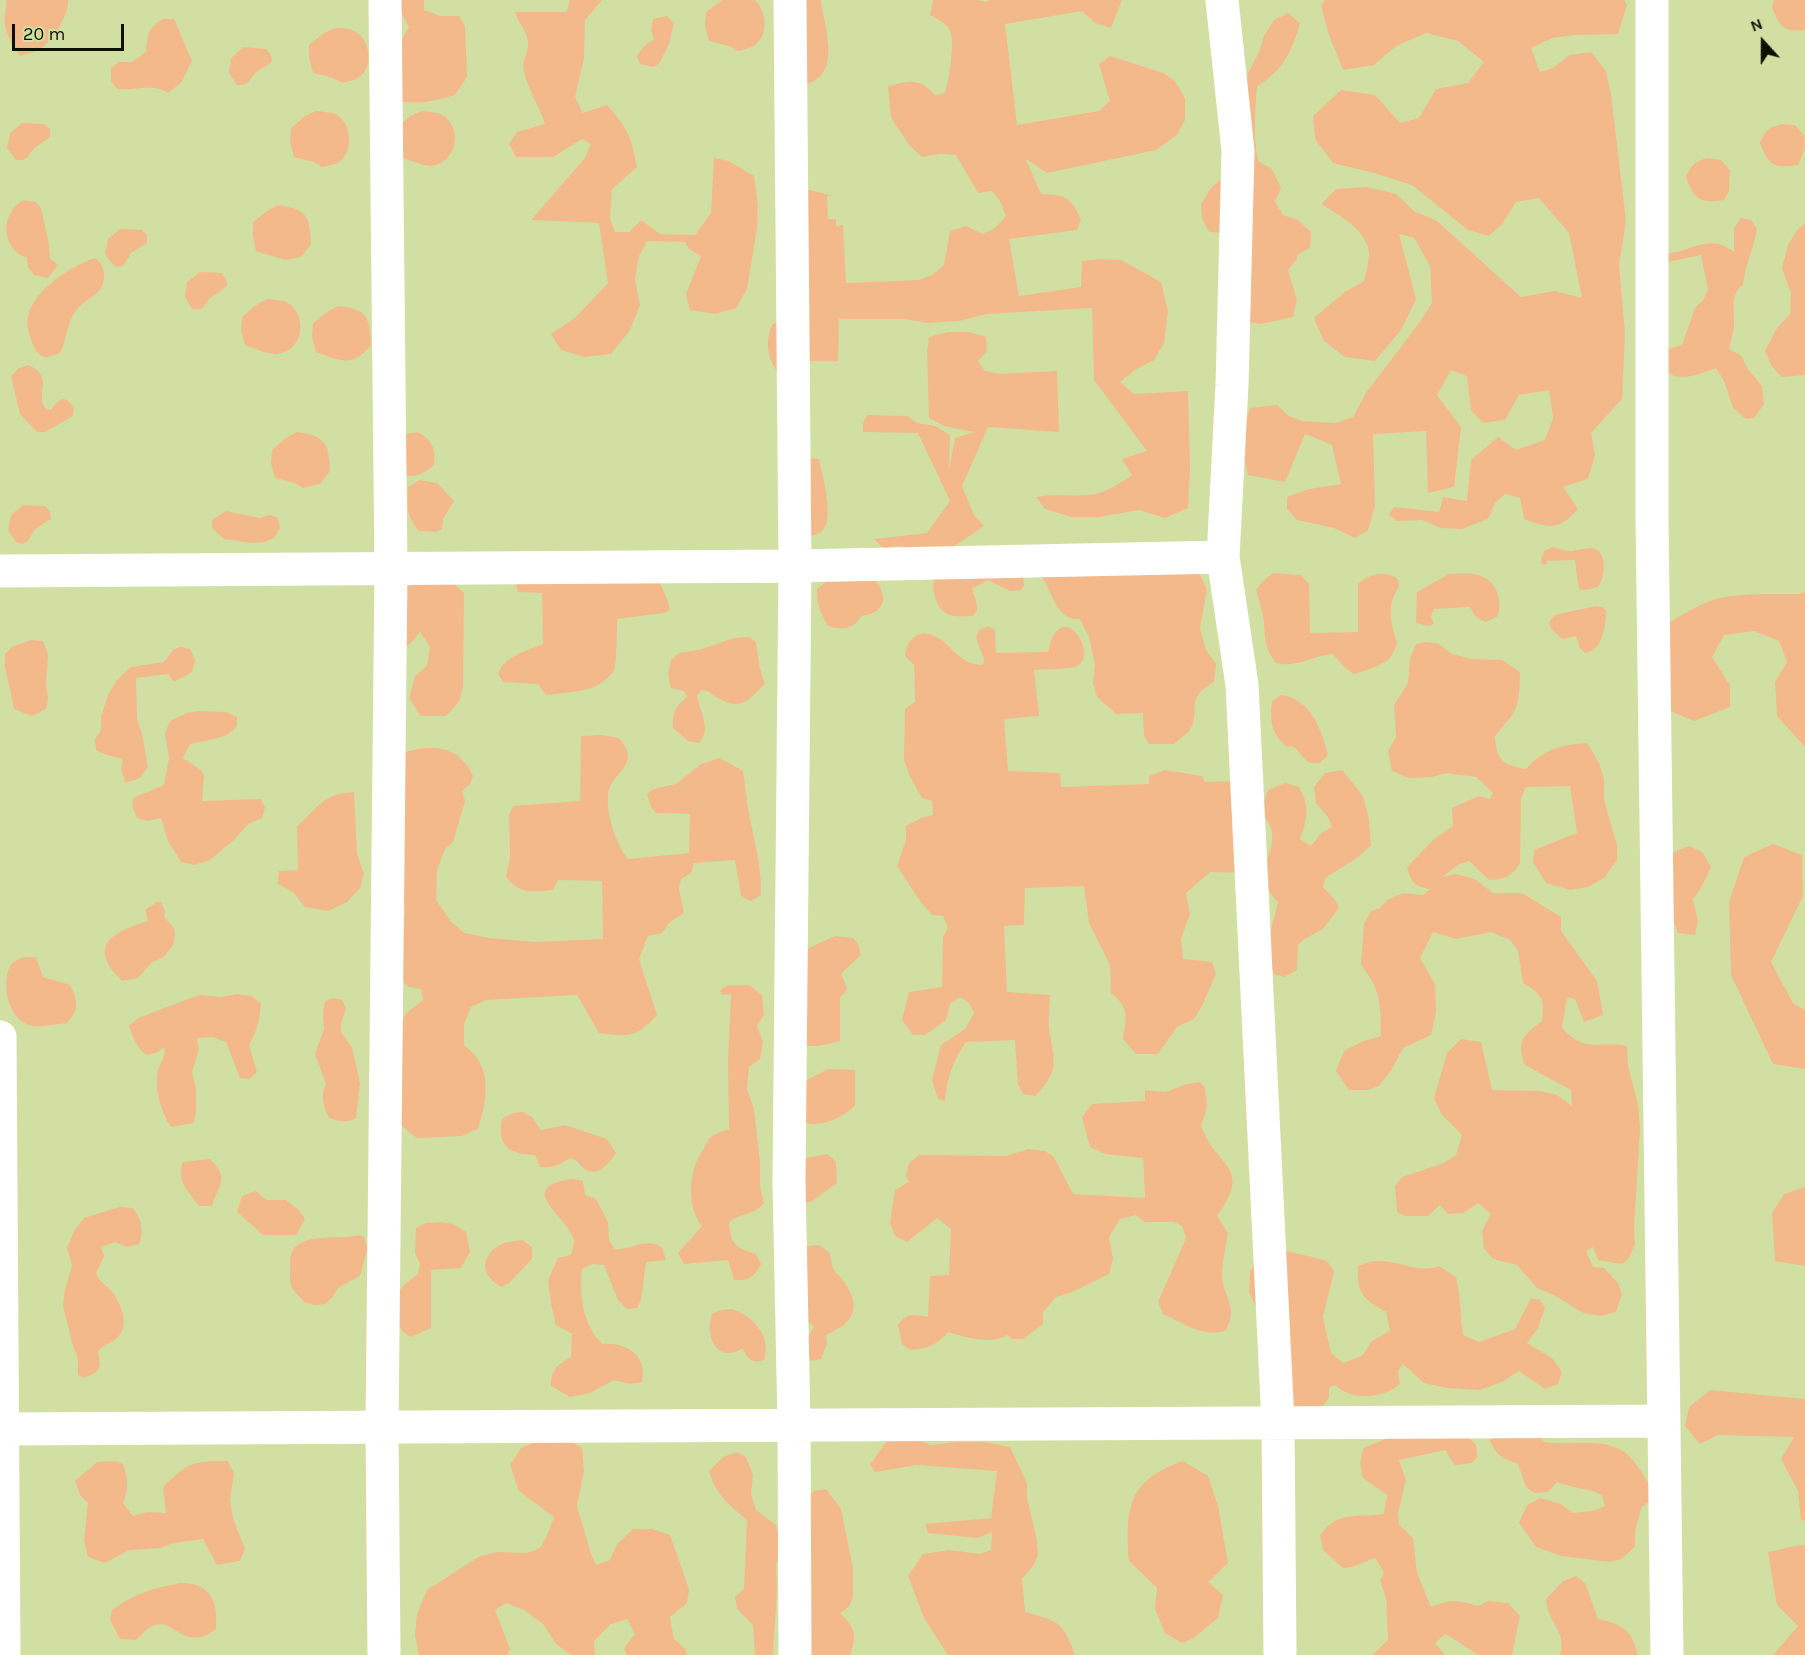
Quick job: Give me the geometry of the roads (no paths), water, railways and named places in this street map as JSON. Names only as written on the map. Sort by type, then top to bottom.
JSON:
[{"type":"street","points":[[384,1655],[382,1428],[391,570],[385,0]]},
{"type":"street","points":[[790,0],[795,566],[789,1180],[794,1425],[795,1655]]},
{"type":"street","points":[[1222,0],[1238,151],[1232,385],[1223,558],[1242,685],[1278,1423],[1280,1655]]},
{"type":"street","points":[[1653,0],[1652,518],[1667,1655]]},
{"type":"street","points":[[0,571],[795,566],[1223,558]]},
{"type":"street","points":[[0,1037],[4,1655]]},
{"type":"street","points":[[1,1429],[1663,1421]]}]
